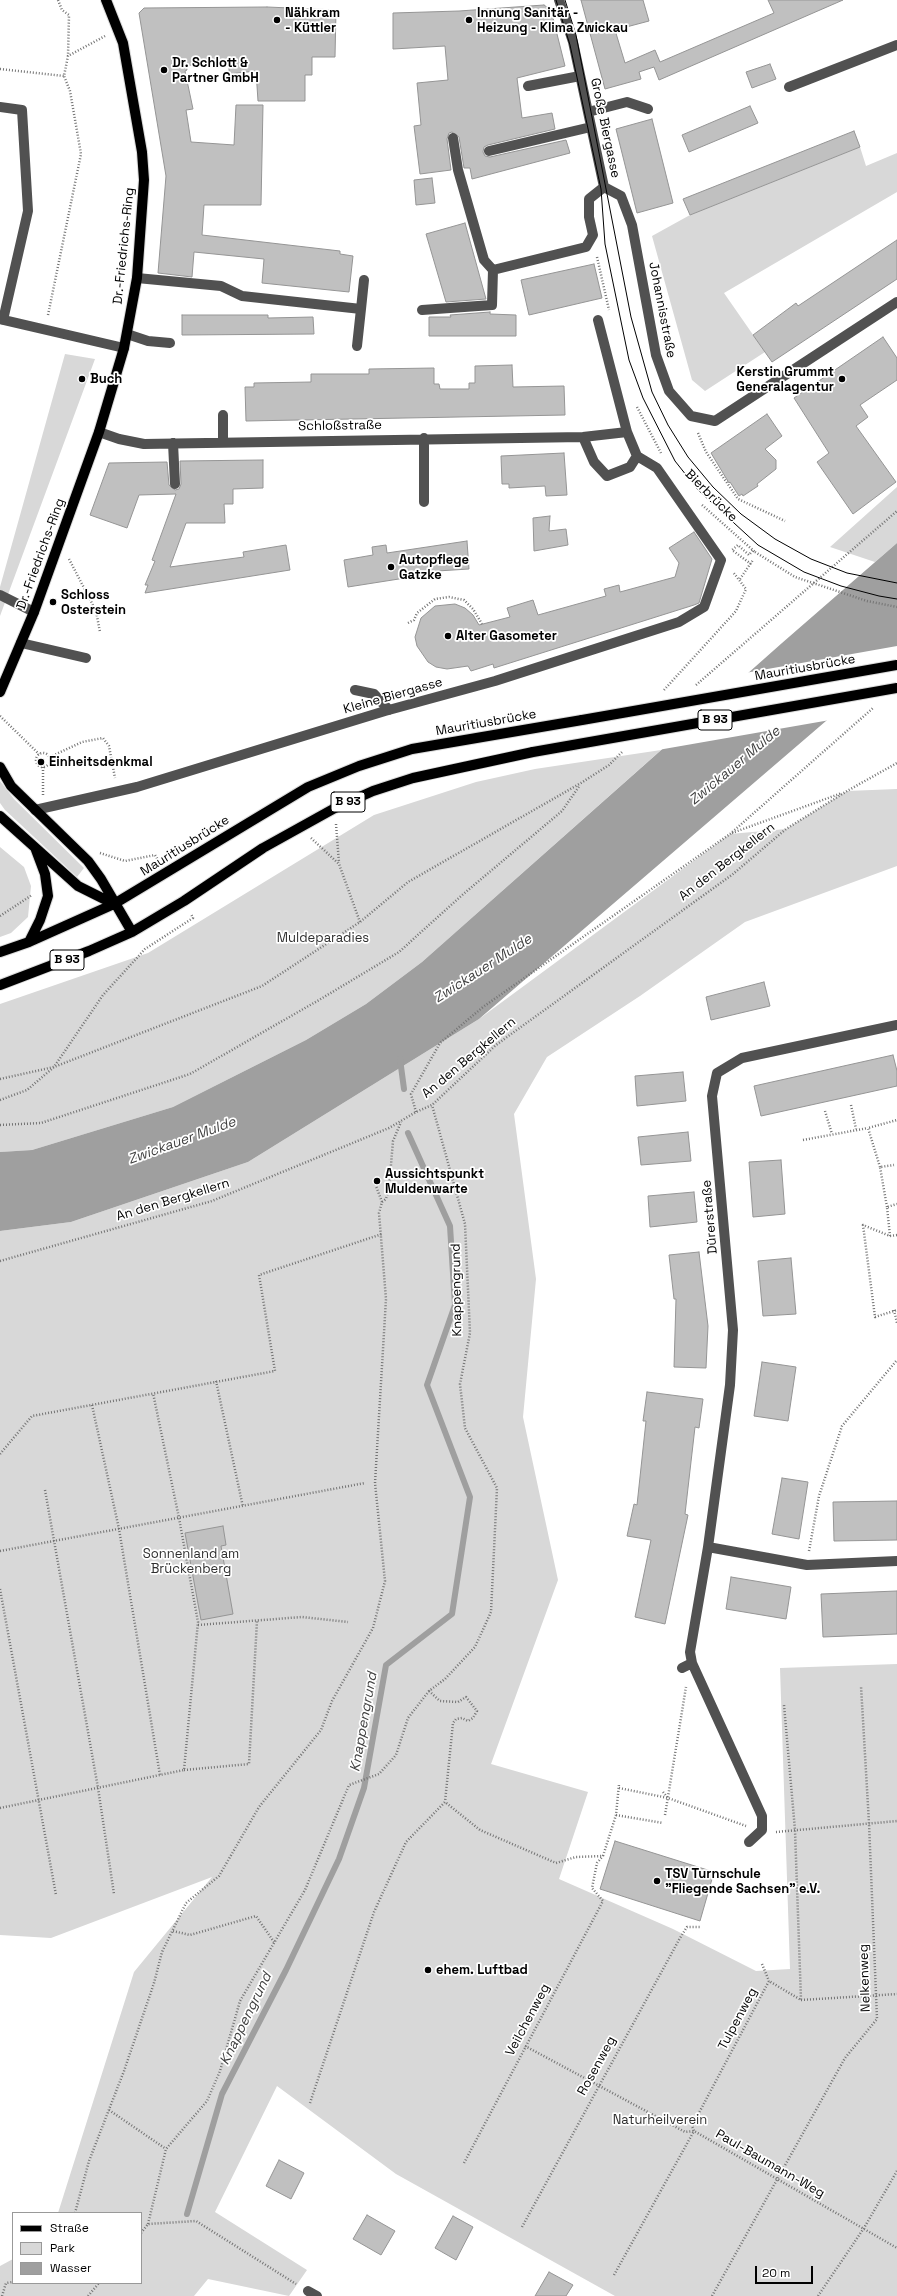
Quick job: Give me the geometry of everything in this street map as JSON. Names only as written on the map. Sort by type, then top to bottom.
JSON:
[{"type":"main road","name":"Dr.-Friedrichs-Ring","points":[[0,692],[34,612],[99,432],[124,348],[137,278],[144,180],[142,152],[132,89],[119,30],[106,0]]},
{"type":"main road","name":"Mauritiusbrücke","points":[[114,904],[308,787],[359,766],[412,749],[897,665]]},
{"type":"main road","name":"B 93","points":[[0,985],[89,951],[132,932],[184,901],[298,827],[373,791],[412,778],[533,752],[897,688]]},
{"type":"main road","points":[[0,767],[11,786],[40,809],[88,861],[101,879],[114,904],[132,932]]},
{"type":"main road","points":[[0,816],[78,886],[114,904]]},
{"type":"main road","points":[[29,942],[40,920],[48,896],[45,874],[35,849]]},
{"type":"main road","name":"B 93","points":[[0,952],[29,942],[114,904]]},
{"type":"street","name":"Große Biergasse","points":[[559,0],[573,42],[604,187],[589,199],[589,218],[593,235]]},
{"type":"street","points":[[789,87],[897,45]]},
{"type":"street","points":[[528,86],[580,76]]},
{"type":"street","points":[[588,112],[627,102],[648,109]]},
{"type":"street","points":[[0,107],[22,110],[28,211],[2,320],[124,348]]},
{"type":"street","points":[[489,151],[591,127]]},
{"type":"street","points":[[422,310],[492,305],[493,270],[484,260],[458,170],[453,138]]},
{"type":"street","name":"Johannisstraße","points":[[604,187],[621,196],[632,225],[656,354],[669,392],[691,416]]},
{"type":"street","points":[[493,270],[586,247],[593,235]]},
{"type":"street","points":[[137,278],[221,286],[242,296],[361,309]]},
{"type":"street","points":[[357,346],[364,280]]},
{"type":"street","points":[[691,416],[715,421],[897,302]]},
{"type":"street","points":[[598,320],[626,432],[637,456],[657,468],[721,560]]},
{"type":"street","points":[[127,334],[148,340],[170,343]]},
{"type":"street","points":[[223,415],[223,441]]},
{"type":"street","name":"Schloßstraße","points":[[99,432],[119,439],[144,444],[223,441],[583,437],[626,432]]},
{"type":"street","points":[[583,437],[594,462],[607,476],[630,467],[637,456]]},
{"type":"street","points":[[424,438],[424,502]]},
{"type":"street","points":[[173,443],[175,484]]},
{"type":"street","name":"Kleine Biergasse","points":[[40,809],[136,787],[389,710],[495,681],[679,622],[704,607],[721,560]]},
{"type":"street","points":[[0,595],[34,612]]},
{"type":"street","points":[[21,643],[86,658]]},
{"type":"street","points":[[355,690],[374,694],[389,710]]},
{"type":"street","name":"Dürerstraße","points":[[694,1667],[690,1652],[708,1546],[730,1385],[733,1330],[712,1096],[717,1073],[742,1058],[897,1025]]},
{"type":"street","points":[[708,1546],[807,1565],[897,1561]]},
{"type":"street","points":[[682,1668],[694,1667],[762,1816],[762,1830],[749,1842]]},
{"type":"street","points":[[308,2291],[317,2296]]},
{"type":"path","points":[[45,330],[81,154],[70,91],[64,76],[68,56],[69,15],[62,10],[58,0]]},
{"type":"path","points":[[68,56],[98,38],[119,30]]},
{"type":"path","points":[[0,68],[64,76]]},
{"type":"path","points":[[593,235],[610,312]]},
{"type":"path","points":[[636,403],[664,457]]},
{"type":"path","points":[[691,416],[706,452],[738,499],[784,521]]},
{"type":"path","name":"Bierbrücke","points":[[699,502],[754,551],[795,577],[867,601],[897,607]]},
{"type":"path","points":[[791,602],[897,511]]},
{"type":"path","points":[[60,542],[96,611],[100,632]]},
{"type":"path","points":[[751,564],[732,550],[738,545],[749,554],[754,551]]},
{"type":"path","points":[[660,694],[736,611],[746,589],[740,579],[721,560]]},
{"type":"path","points":[[740,579],[754,560]]},
{"type":"path","points":[[408,623],[414,620],[417,613],[435,599],[449,596],[464,600],[473,608],[482,624]]},
{"type":"path","points":[[416,1112],[411,1094],[440,1043],[483,1007],[730,834],[874,706]]},
{"type":"path","points":[[0,716],[39,754],[44,753],[50,757]]},
{"type":"path","points":[[50,757],[82,742],[103,738],[109,746],[115,778]]},
{"type":"path","points":[[39,754],[36,762],[43,767]]},
{"type":"path","points":[[43,767],[49,764],[50,757]]},
{"type":"path","name":"An den Bergkellern","points":[[0,1261],[212,1201],[402,1122],[416,1112],[432,1105],[496,1045],[733,874],[786,829],[847,791],[897,763]]},
{"type":"path","points":[[40,809],[43,767]]},
{"type":"path","points":[[0,1079],[54,1067],[262,986],[360,922],[408,882],[581,782],[562,810],[460,896],[399,952],[366,972],[190,1074],[41,1123],[0,1125]]},
{"type":"path","points":[[730,834],[847,791]]},
{"type":"path","points":[[335,808],[339,864],[360,922]]},
{"type":"path","points":[[298,827],[339,864]]},
{"type":"path","points":[[155,855],[167,873]]},
{"type":"path","points":[[0,1100],[27,1090],[54,1067],[103,995],[145,949],[193,918],[184,901]]},
{"type":"path","name":"Knappengrund","points":[[148,2224],[166,2149],[207,2101],[220,2071],[240,2002],[305,1890],[349,1785],[379,1774],[396,1755],[408,1718],[429,1692],[445,1679],[475,1647],[491,1612],[497,1488],[465,1428],[460,1384],[470,1333],[465,1224],[432,1105]]},
{"type":"path","points":[[851,1105],[856,1129]]},
{"type":"path","points":[[826,1111],[832,1134]]},
{"type":"path","points":[[803,1140],[868,1128],[897,1120]]},
{"type":"path","points":[[75,2212],[88,2161],[109,2110],[154,1983],[162,1952],[186,1903],[219,1876],[259,1807],[321,1730],[332,1701],[373,1628],[385,1581],[375,1483],[386,1299],[382,1234],[379,1213],[382,1202],[386,1199],[389,1188],[393,1141],[402,1122]]},
{"type":"path","points":[[868,1128],[880,1167],[890,1236]]},
{"type":"path","points":[[880,1167],[894,1165]]},
{"type":"path","points":[[377,1181],[376,1186],[382,1202]]},
{"type":"path","points":[[887,1208],[897,1204]]},
{"type":"path","points":[[897,1235],[890,1236],[863,1225],[875,1317],[896,1310],[897,1323]]},
{"type":"path","points":[[0,1454],[32,1416],[275,1371],[259,1276],[382,1234]]},
{"type":"path","points":[[807,1565],[819,1496],[842,1426],[897,1360]]},
{"type":"path","points":[[216,1381],[243,1507]]},
{"type":"path","points":[[153,1393],[179,1518],[198,1626],[184,1770]]},
{"type":"path","points":[[92,1405],[119,1529],[160,1775]]},
{"type":"path","points":[[0,1551],[243,1507],[365,1483]]},
{"type":"path","points":[[45,1490],[98,1788],[114,1894]]},
{"type":"path","points":[[0,1589],[37,1800],[56,1895]]},
{"type":"path","points":[[198,1626],[302,1617],[348,1622]]},
{"type":"path","points":[[0,1808],[184,1770],[249,1764],[257,1621]]},
{"type":"path","points":[[665,1815],[688,1677],[694,1667]]},
{"type":"path","name":"Nelkenweg","points":[[712,2296],[845,2058],[877,2019],[869,1823],[861,1686]]},
{"type":"path","points":[[310,2103],[374,1912],[406,1842],[445,1802],[452,1723],[456,1719],[468,1720],[473,1718],[477,1711],[466,1697],[458,1702],[440,1701],[429,1692]]},
{"type":"path","points":[[784,1705],[795,1830],[802,2000],[897,1994]]},
{"type":"path","points":[[445,1802],[480,1830],[556,1863],[576,1857],[603,1856],[616,1814],[618,1788],[620,1784]]},
{"type":"path","points":[[618,1788],[668,1798],[742,1825],[762,1830],[779,1832],[897,1821]]},
{"type":"path","points":[[663,1792],[668,1798]]},
{"type":"path","points":[[616,1814],[663,1823]]},
{"type":"path","name":"Veilchenweg","points":[[464,2163],[603,1901],[592,1888],[597,1863],[603,1856]]},
{"type":"path","points":[[173,1931],[190,1935],[256,1916],[274,1942]]},
{"type":"path","name":"Rosenweg","points":[[522,2227],[598,2085],[680,1938],[687,1927],[701,1927]]},
{"type":"path","points":[[762,1964],[770,1981]]},
{"type":"path","name":"Tulpenweg","points":[[614,2275],[694,2131],[692,2126],[770,1981],[802,2000]]},
{"type":"path","name":"Paul-Baumann-Weg","points":[[525,2046],[685,2132],[694,2131],[776,2180],[864,2228],[897,2248]]},
{"type":"path","points":[[109,2110],[166,2149]]},
{"type":"path","points":[[818,2296],[864,2228],[897,2171]]},
{"type":"path","points":[[142,2232],[148,2224],[196,2221],[308,2291]]},
{"type":"path","points":[[2,2296],[6,2283],[12,2282]]},
{"type":"path","points":[[88,2296],[98,2284]]},
{"type":"green space","points":[[860,147],[866,166],[897,153],[897,192],[724,293],[765,352],[705,391],[692,380],[652,236],[690,215]]},
{"type":"green space","points":[[65,354],[95,359],[0,616],[0,587]]},
{"type":"green space","points":[[897,487],[897,543],[875,562],[830,547]]},
{"type":"green space","name":"Muldeparadies","points":[[661,750],[422,962],[366,1004],[306,1040],[173,1107],[32,1150],[0,1152],[0,1004],[148,953],[374,815],[476,782],[535,769]]},
{"type":"green space","points":[[0,781],[14,799],[84,868],[77,877],[5,810],[0,803]]},
{"type":"green space","points":[[897,789],[897,866],[745,922],[640,996],[547,1057],[514,1114],[536,1279],[523,1417],[558,1580],[491,1764],[588,1792],[559,1879],[673,1929],[756,1971],[790,1969],[780,1668],[897,1664],[897,2296],[615,2296],[396,2174],[277,2086],[215,2212],[307,2270],[289,2296],[208,2279],[194,2296],[0,2296],[0,2266],[12,2260],[12,2284],[142,2284],[142,2212],[58,2212],[134,1972],[212,1877],[51,1938],[0,1935],[0,1231],[71,1222],[248,1162],[479,1019],[730,834],[786,829],[847,791]]},
{"type":"green space","points":[[0,847],[24,867],[31,886],[28,917],[11,933],[0,937]]},
{"type":"water","name":"Zwickauer Mulde","points":[[897,543],[897,660],[479,1019],[248,1162],[71,1222],[0,1231],[0,1152],[32,1150],[173,1107],[306,1040],[366,1004],[422,962]]},
{"type":"pier","points":[[897,646],[897,663],[830,720],[658,750],[745,673]]},
{"type":"building","points":[[581,0],[643,0],[649,21],[615,30],[625,63],[655,50],[660,62],[774,13],[768,0],[843,0],[659,80],[654,67],[639,72],[641,79],[605,89]]},
{"type":"building","points":[[544,5],[551,10],[565,66],[517,78],[522,118],[552,113],[555,129],[488,145],[484,147],[483,152],[485,156],[490,157],[566,140],[570,153],[472,179],[470,168],[464,168],[459,137],[452,132],[449,133],[447,139],[451,170],[420,174],[414,126],[421,125],[417,83],[448,80],[445,46],[393,49],[393,13],[459,11]]},
{"type":"building","points":[[267,7],[336,10],[335,57],[312,57],[312,75],[305,75],[305,101],[258,101],[256,71],[229,74],[229,66],[186,65],[187,70],[185,71],[193,109],[186,110],[191,142],[234,145],[236,105],[263,105],[261,205],[204,205],[202,235],[340,251],[340,254],[353,256],[349,292],[262,283],[264,259],[194,252],[192,277],[158,273],[166,176],[139,13],[144,8]]},
{"type":"building","points":[[770,64],[776,79],[752,88],[746,72]]},
{"type":"building","points":[[750,106],[758,123],[689,152],[682,135]]},
{"type":"building","points":[[652,119],[673,203],[637,213],[616,129]]},
{"type":"building","points":[[854,131],[860,147],[690,215],[683,199]]},
{"type":"building","points":[[432,178],[435,203],[416,205],[414,180]]},
{"type":"building","points":[[465,223],[486,299],[446,302],[426,234]]},
{"type":"building","points":[[897,240],[897,279],[772,362],[753,335],[796,303],[798,306]]},
{"type":"building","points":[[594,264],[602,298],[529,315],[521,280]]},
{"type":"building","points":[[490,312],[490,314],[516,315],[516,336],[429,336],[429,317],[451,317],[450,315]]},
{"type":"building","points":[[182,315],[268,315],[268,318],[313,317],[314,334],[182,335]]},
{"type":"building","points":[[883,337],[897,358],[897,380],[860,405],[868,417],[856,426],[896,482],[853,514],[817,462],[829,453],[794,398]]},
{"type":"building","points":[[512,365],[513,387],[564,386],[565,415],[246,421],[245,387],[254,387],[254,383],[311,382],[311,374],[369,374],[369,369],[434,368],[434,384],[439,384],[440,389],[469,389],[469,383],[475,383],[475,366]]},
{"type":"building","points":[[767,414],[782,436],[765,449],[776,460],[776,469],[757,484],[758,486],[743,496],[742,494],[739,496],[730,482],[729,483],[711,453]]},
{"type":"building","points":[[564,453],[567,495],[546,496],[545,486],[509,488],[509,484],[502,484],[501,456]]},
{"type":"building","points":[[263,460],[263,488],[233,489],[233,504],[224,504],[225,523],[186,523],[170,567],[244,557],[243,552],[286,545],[290,570],[145,593],[148,585],[145,585],[155,561],[152,560],[176,494],[139,495],[127,528],[90,515],[109,463],[167,462],[169,485],[175,490],[179,489],[181,484],[180,461]]},
{"type":"building","points":[[550,516],[549,531],[566,529],[568,545],[534,551],[533,518]]},
{"type":"building","points":[[694,532],[712,559],[699,603],[494,668],[493,664],[471,671],[468,666],[447,669],[436,667],[428,662],[417,646],[415,637],[421,618],[435,606],[455,604],[465,608],[473,615],[479,625],[510,617],[507,608],[533,600],[538,615],[606,596],[604,589],[619,585],[620,592],[675,577],[679,563],[669,548]]},
{"type":"building","name":"Autopflege Gatzke","points":[[467,541],[469,569],[437,571],[437,573],[348,587],[344,560],[373,555],[372,547],[386,545],[387,553]]},
{"type":"building","points":[[764,982],[770,1006],[711,1020],[706,997]]},
{"type":"building","points":[[893,1055],[897,1071],[897,1086],[761,1116],[754,1086]]},
{"type":"building","points":[[683,1072],[686,1101],[637,1106],[635,1076]]},
{"type":"building","points":[[688,1132],[691,1161],[641,1165],[638,1137]]},
{"type":"building","points":[[781,1160],[785,1214],[753,1217],[749,1162]]},
{"type":"building","points":[[694,1192],[697,1222],[650,1227],[648,1196]]},
{"type":"building","points":[[699,1252],[708,1326],[706,1368],[674,1367],[676,1299],[674,1299],[669,1255]]},
{"type":"building","points":[[791,1258],[796,1314],[763,1316],[758,1261]]},
{"type":"building","points":[[762,1362],[796,1367],[788,1421],[754,1416]]},
{"type":"building","points":[[647,1392],[703,1399],[699,1428],[695,1427],[685,1514],[688,1515],[665,1624],[635,1617],[651,1540],[627,1536],[634,1504],[637,1505],[646,1421],[643,1421]]},
{"type":"building","points":[[782,1478],[808,1482],[799,1539],[772,1534]]},
{"type":"building","points":[[897,1501],[897,1540],[834,1541],[833,1502]]},
{"type":"building","points":[[223,1526],[226,1545],[221,1546],[233,1614],[201,1620],[185,1533]]},
{"type":"building","points":[[731,1577],[791,1587],[786,1619],[726,1609]]},
{"type":"building","points":[[897,1591],[897,1634],[823,1637],[821,1594]]},
{"type":"building","name":"TSV Turnschule \"Fliegende Sachsen\" e.V.","points":[[615,1841],[714,1872],[700,1921],[600,1889]]},
{"type":"building","points":[[279,2160],[304,2173],[291,2199],[266,2186]]},
{"type":"building","points":[[367,2215],[395,2231],[381,2255],[353,2239]]},
{"type":"building","points":[[453,2216],[473,2227],[456,2260],[435,2248]]},
{"type":"building","points":[[549,2272],[573,2285],[566,2296],[535,2296]]},
{"type":"waterway","name":"Knappengrund","points":[[400,1059],[404,1089]]},
{"type":"waterway","name":"Knappengrund","points":[[187,2214],[222,2094],[286,1970],[339,1859],[364,1788],[386,1665],[452,1614],[470,1497],[427,1385],[455,1305],[450,1226],[408,1133]]},
{"type":"tram line","points":[[556,0],[570,45],[601,189],[605,244],[629,360],[643,398],[675,461],[698,490],[758,545],[804,572],[841,586],[897,599]]},
{"type":"tram line","points":[[565,0],[576,35],[631,317],[652,392],[668,425],[688,457],[713,487],[741,514],[775,539],[811,559],[847,573],[897,583]]},
{"type":"place","name":"Nähkram - Küttler","points":[[277,20]]},
{"type":"place","name":"Innung Sanitär - Heizung - Klima Zwickau","points":[[469,20]]},
{"type":"place","name":"Dr. Schlott & Partner GmbH","points":[[164,70]]},
{"type":"place","name":"Buch","points":[[82,379]]},
{"type":"place","name":"Kerstin Grummt Generalagentur","points":[[842,379]]},
{"type":"place","name":"Autopflege Gatzke","points":[[391,567]]},
{"type":"place","name":"Schloss Osterstein","points":[[53,602]]},
{"type":"place","name":"Alter Gasometer","points":[[448,636]]},
{"type":"place","name":"Einheitsdenkmal","points":[[41,762]]},
{"type":"place","name":"Aussichtspunkt Muldenwarte","points":[[377,1181]]},
{"type":"place","name":"TSV Turnschule \"Fliegende Sachsen\" e.V.","points":[[657,1881]]},
{"type":"place","name":"ehem. Luftbad","points":[[428,1970]]},
{"type":"park label","name":"Sonnenland am Brückenberg","points":[[191,1562]]},
{"type":"park label","name":"Naturheilverein","points":[[660,2120]]}]
